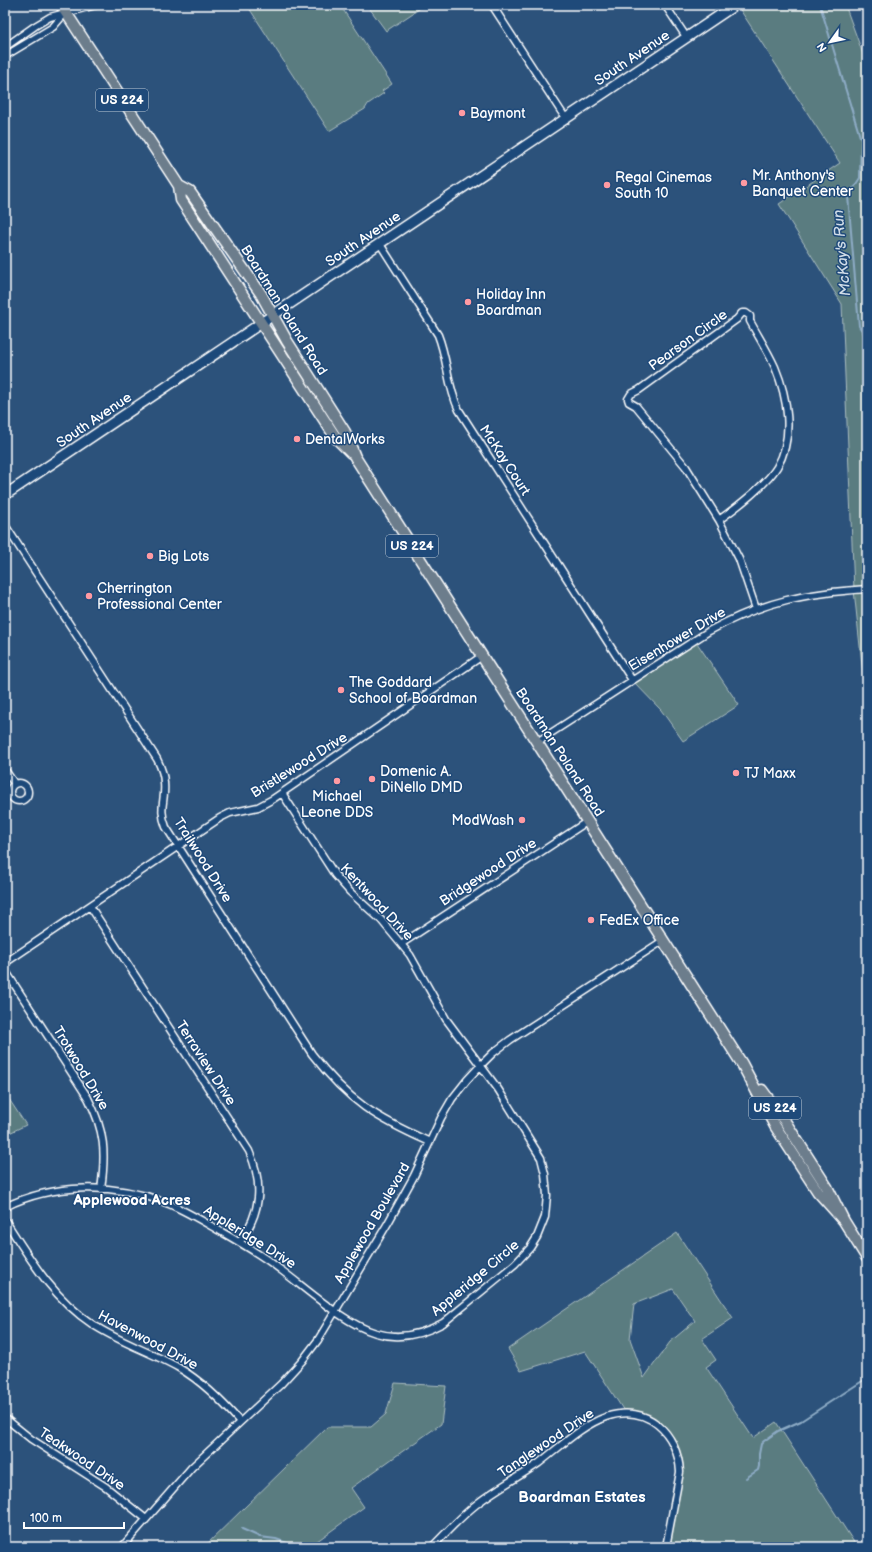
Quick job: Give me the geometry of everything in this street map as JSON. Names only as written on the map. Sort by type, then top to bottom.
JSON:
[{"type":"main road","name":"South Avenue","points":[[5,496],[736,5]]},
{"type":"main road","name":"Boardman Poland Road","points":[[63,9],[179,186],[181,200],[336,438],[355,456]]},
{"type":"main road","name":"Boardman Poland Road","points":[[179,186],[190,192],[261,294],[287,341],[345,432],[355,456],[742,1064],[775,1126],[818,1192],[844,1221],[867,1258]]},
{"type":"street","points":[[5,47],[63,9],[96,5]]},
{"type":"street","points":[[492,5],[566,119]]},
{"type":"street","points":[[665,5],[687,38]]},
{"type":"street","points":[[5,56],[53,27],[63,9]]},
{"type":"street","name":"McKay Court","points":[[380,244],[438,335],[444,351],[450,386],[459,410],[632,680]]},
{"type":"street","name":"Pearson Circle","points":[[719,520],[771,475],[781,459],[787,439],[786,409],[780,380],[770,356],[750,321],[750,316],[746,313],[740,315],[737,319],[632,394],[628,399],[629,402],[636,406],[686,467],[719,520],[739,560],[756,609]]},
{"type":"street","name":"Trailwood Drive","points":[[5,524],[160,765],[164,784],[162,805],[163,817],[166,826],[312,1054],[328,1074],[349,1095],[372,1113],[394,1126],[430,1142]]},
{"type":"street","name":"Eisenhower Drive","points":[[537,742],[728,620],[756,609],[800,596],[867,589]]},
{"type":"street","name":"Bristlewood Drive","points":[[5,963],[224,815],[258,807],[282,793],[482,656]]},
{"type":"street","points":[[5,770],[14,783]]},
{"type":"street","name":"Kentwood Drive","points":[[282,793],[335,875],[350,892],[381,920],[401,944],[417,967],[446,1019],[480,1066]]},
{"type":"street","name":"Bridgewood Drive","points":[[401,944],[588,821]]},
{"type":"street","name":"Terraview Drive","points":[[90,906],[249,1151],[254,1162],[258,1179],[258,1202],[252,1223],[240,1242]]},
{"type":"street","name":"Applewood Boulevard","points":[[122,1547],[192,1467],[281,1384],[302,1361],[335,1311],[400,1202],[441,1118],[452,1099],[467,1080],[493,1053],[510,1040],[664,940]]},
{"type":"street","name":"Trotwood Drive","points":[[5,970],[95,1111],[101,1128],[104,1147],[104,1164],[101,1189]]},
{"type":"street","name":"Appleridge Circle","points":[[335,1311],[360,1327],[377,1334],[398,1336],[412,1335],[430,1330],[443,1323],[515,1264],[534,1242],[542,1226],[547,1200],[546,1174],[541,1158],[510,1107],[480,1066]]},
{"type":"street","name":"Appleridge Drive","points":[[5,1207],[20,1200],[48,1192],[76,1188],[131,1192],[163,1202],[187,1212],[240,1242],[279,1268],[335,1311]]},
{"type":"street","name":"Havenwood Drive","points":[[5,1220],[44,1280],[73,1310],[92,1324],[111,1335],[168,1362],[190,1375],[215,1395],[240,1422]]},
{"type":"street","name":"Tanglewood Drive","points":[[432,1547],[478,1503],[538,1464],[597,1421],[608,1416],[620,1414],[635,1414],[650,1420],[666,1432],[676,1449],[680,1463],[680,1472],[666,1547]]},
{"type":"street","name":"Teakwood Drive","points":[[5,1418],[31,1439],[106,1487],[146,1519]]},
{"type":"green space","points":[[254,5],[340,5],[392,84],[382,91],[384,93],[368,104],[365,109],[329,131],[249,8]]},
{"type":"green space","points":[[367,5],[425,5],[386,31]]},
{"type":"green space","points":[[737,5],[845,5],[867,65],[867,712],[854,590],[842,304],[779,204],[840,163]]},
{"type":"green space","points":[[695,640],[739,705],[683,741],[661,710],[632,680]]},
{"type":"green space","points":[[5,1093],[26,1125],[5,1135]]},
{"type":"green space","points":[[677,1233],[733,1318],[702,1339],[716,1360],[706,1367],[753,1438],[776,1422],[857,1547],[666,1547],[678,1487],[677,1454],[659,1425],[626,1414],[585,1351],[521,1371],[508,1349]],"holes":[[[673,1289],[695,1321],[670,1342],[644,1378],[630,1339],[634,1304]]]},
{"type":"green space","points":[[395,1383],[446,1386],[441,1424],[351,1488],[364,1507],[309,1547],[204,1547],[327,1427],[371,1427],[386,1414]]},
{"type":"waterway","name":"McKay's Run","points":[[820,5],[861,140],[860,178],[848,196],[859,326],[867,339]]},
{"type":"waterway","name":"McKay's Run","points":[[865,607],[867,618]]},
{"type":"waterway","points":[[746,1478],[758,1470],[761,1444],[764,1441],[778,1431],[801,1421],[867,1378]]},
{"type":"waterway","points":[[242,1529],[260,1537],[276,1539],[287,1543]]},
{"type":"place","name":"Baymont","points":[[462,113]]},
{"type":"place","name":"Mr. Anthony's Banquet Center","points":[[744,183]]},
{"type":"place","name":"Regal Cinemas South 10","points":[[607,185]]},
{"type":"place","name":"Holiday Inn Boardman","points":[[468,302]]},
{"type":"place","name":"DentalWorks","points":[[297,439]]},
{"type":"place","name":"Big Lots","points":[[150,556]]},
{"type":"place","name":"Cherrington Professional Center","points":[[89,596]]},
{"type":"place","name":"The Goddard School of Boardman","points":[[341,690]]},
{"type":"place","name":"TJ Maxx","points":[[736,773]]},
{"type":"place","name":"Domenic A. DiNello DMD","points":[[372,779]]},
{"type":"place","name":"Michael Leone DDS","points":[[337,781]]},
{"type":"place","name":"ModWash","points":[[522,820]]},
{"type":"place","name":"FedEx Office","points":[[591,920]]},
{"type":"district","name":"Applewood Acres","points":[[132,1200]]},
{"type":"district","name":"Boardman Estates","points":[[582,1497]]}]
